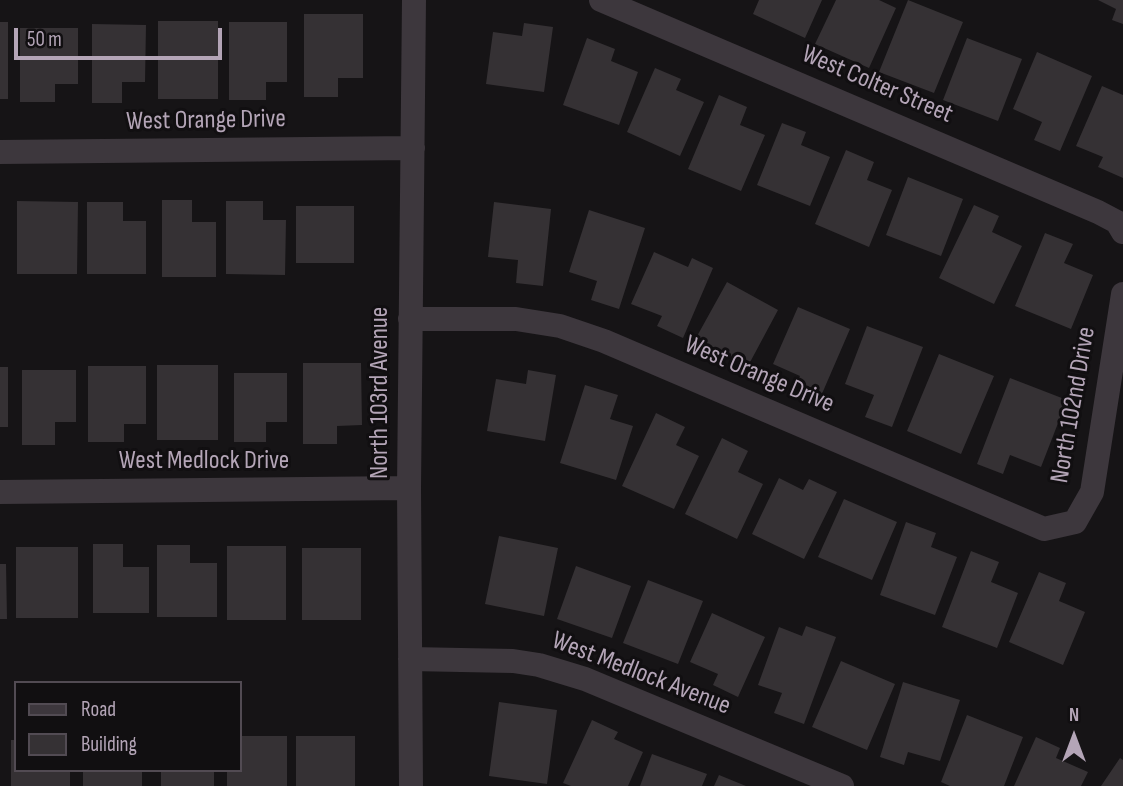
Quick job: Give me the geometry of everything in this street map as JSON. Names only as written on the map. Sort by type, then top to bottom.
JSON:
[{"type":"street","name":"North 103rd Avenue","points":[[411,786],[409,488],[414,0]]},
{"type":"street","name":"West Colter Street","points":[[601,0],[1098,212],[1116,222],[1123,232]]},
{"type":"street","name":"West Orange Drive","points":[[0,152],[412,148]]},
{"type":"street","name":"North 102nd Drive","points":[[1074,522],[1092,492],[1123,294]]},
{"type":"street","name":"West Orange Drive","points":[[410,319],[516,319],[560,326],[604,341],[1029,524],[1044,529],[1074,522]]},
{"type":"street","name":"West Medlock Drive","points":[[0,492],[409,488]]},
{"type":"street","name":"West Medlock Avenue","points":[[410,659],[513,661],[539,665],[585,679],[842,786]]},
{"type":"building","points":[[759,0],[822,0],[805,38],[753,14]]},
{"type":"building","points":[[836,0],[879,0],[896,8],[869,68],[815,44]]},
{"type":"building","points":[[908,0],[963,22],[934,93],[879,72]]},
{"type":"building","points":[[1098,0],[1123,0],[1123,24],[1112,20],[1116,9]]},
{"type":"building","points":[[304,14],[363,14],[363,78],[338,78],[338,97],[304,97]]},
{"type":"building","points":[[158,21],[218,21],[218,99],[158,99]]},
{"type":"building","points":[[0,22],[8,22],[8,99],[0,99]]},
{"type":"building","points":[[229,22],[287,22],[287,82],[266,82],[266,100],[229,100]]},
{"type":"building","points":[[524,23],[553,27],[544,92],[486,84],[493,32],[522,36]]},
{"type":"building","points":[[92,24],[146,25],[145,82],[122,82],[122,103],[92,103]]},
{"type":"building","points":[[20,28],[78,28],[78,84],[55,84],[55,102],[20,102]]},
{"type":"building","points":[[587,38],[615,49],[611,61],[638,72],[619,125],[563,105]]},
{"type":"building","points":[[967,38],[1022,59],[998,121],[943,100]]},
{"type":"building","points":[[1037,52],[1092,76],[1060,151],[1034,140],[1042,122],[1013,109]]},
{"type":"building","points":[[655,68],[681,79],[676,90],[704,102],[680,156],[627,132]]},
{"type":"building","points":[[1102,86],[1123,95],[1123,178],[1098,167],[1103,157],[1076,146]]},
{"type":"building","points":[[719,95],[747,107],[740,125],[765,135],[741,191],[688,169]]},
{"type":"building","points":[[782,123],[806,132],[801,145],[830,157],[810,206],[757,185]]},
{"type":"building","points":[[846,150],[874,162],[867,180],[892,190],[869,247],[815,224]]},
{"type":"building","points":[[908,177],[963,199],[941,256],[886,235]]},
{"type":"building","points":[[162,200],[192,200],[192,222],[216,222],[216,277],[162,277]]},
{"type":"building","points":[[17,201],[78,202],[77,274],[17,274]]},
{"type":"building","points":[[226,201],[263,201],[263,220],[286,220],[285,275],[226,274]]},
{"type":"building","points":[[87,202],[123,202],[123,221],[146,221],[146,274],[87,274]]},
{"type":"building","points":[[494,202],[551,209],[543,286],[516,283],[518,260],[488,257]]},
{"type":"building","points":[[974,205],[999,216],[992,232],[1022,246],[994,304],[939,278]]},
{"type":"building","points":[[296,206],[354,206],[354,263],[296,263]]},
{"type":"building","points":[[589,210],[645,228],[619,309],[591,300],[597,281],[569,272]]},
{"type":"building","points":[[1045,233],[1073,244],[1064,263],[1093,275],[1071,329],[1015,306]]},
{"type":"building","points":[[654,252],[688,267],[692,258],[713,268],[683,338],[657,326],[662,316],[631,304]]},
{"type":"building","points":[[727,282],[778,310],[748,366],[696,338]]},
{"type":"building","points":[[798,307],[850,329],[821,396],[795,385],[800,376],[773,364]]},
{"type":"building","points":[[867,326],[923,347],[892,427],[865,417],[874,395],[845,384]]},
{"type":"building","points":[[939,354],[994,376],[961,454],[907,431]]},
{"type":"building","points":[[303,363],[361,363],[362,425],[337,426],[337,444],[303,444]]},
{"type":"building","points":[[157,365],[218,365],[218,440],[157,440]]},
{"type":"building","points":[[88,366],[146,366],[146,424],[124,424],[124,442],[88,442]]},
{"type":"building","points":[[0,367],[8,367],[8,427],[0,427]]},
{"type":"building","points":[[22,370],[76,370],[76,422],[55,422],[55,445],[22,445]]},
{"type":"building","points":[[528,370],[556,375],[545,441],[487,431],[496,379],[526,384]]},
{"type":"building","points":[[234,373],[287,373],[287,422],[266,422],[266,442],[234,442]]},
{"type":"building","points":[[1010,378],[1067,400],[1041,467],[1010,455],[1003,474],[977,464]]},
{"type":"building","points":[[585,385],[618,395],[610,419],[633,426],[616,480],[560,463]]},
{"type":"building","points":[[656,413],[685,427],[676,445],[699,456],[674,509],[622,486]]},
{"type":"building","points":[[722,438],[748,451],[738,472],[763,484],[737,539],[685,514]]},
{"type":"building","points":[[779,478],[803,490],[809,479],[837,492],[804,559],[752,534]]},
{"type":"building","points":[[844,499],[897,522],[872,580],[818,557]]},
{"type":"building","points":[[906,522],[936,533],[931,547],[957,557],[935,615],[880,595]]},
{"type":"building","points":[[499,536],[558,548],[544,616],[485,604]]},
{"type":"building","points":[[93,544],[123,544],[123,567],[149,567],[149,613],[93,613]]},
{"type":"building","points":[[157,545],[190,545],[190,563],[217,563],[217,617],[157,617]]},
{"type":"building","points":[[227,546],[286,546],[286,620],[227,620]]},
{"type":"building","points":[[16,547],[78,547],[78,618],[16,618]]},
{"type":"building","points":[[302,548],[361,548],[361,620],[302,620]]},
{"type":"building","points":[[971,551],[999,562],[991,582],[1018,593],[997,648],[942,627]]},
{"type":"building","points":[[0,564],[6,564],[7,619],[0,619]]},
{"type":"building","points":[[576,566],[631,586],[612,638],[557,619]]},
{"type":"building","points":[[1039,572],[1066,583],[1059,601],[1085,612],[1063,665],[1009,642]]},
{"type":"building","points":[[648,580],[703,601],[678,664],[623,643]]},
{"type":"building","points":[[712,613],[765,637],[738,697],[713,685],[718,674],[690,662]]},
{"type":"building","points":[[806,626],[836,637],[804,724],[774,713],[782,693],[758,685],[779,627],[802,636]]},
{"type":"building","points":[[841,661],[895,684],[867,750],[812,727]]},
{"type":"building","points":[[903,682],[960,700],[940,761],[908,752],[904,765],[880,757]]},
{"type":"building","points":[[499,702],[557,710],[547,784],[489,776]]},
{"type":"building","points":[[967,715],[1023,737],[1004,786],[950,786],[941,782]]},
{"type":"building","points":[[592,720],[618,732],[614,739],[643,752],[628,786],[571,786],[563,783]]},
{"type":"building","points":[[242,736],[287,736],[287,786],[227,786],[227,772],[242,772]]},
{"type":"building","points":[[296,736],[355,736],[355,786],[296,786]]},
{"type":"building","points":[[1036,737],[1060,748],[1056,758],[1088,772],[1081,786],[1014,786]]},
{"type":"building","points":[[11,740],[14,740],[14,772],[70,772],[70,786],[11,786]]},
{"type":"building","points":[[652,754],[707,774],[702,786],[640,786]]},
{"type":"building","points":[[1120,758],[1123,760],[1123,786],[1101,786]]},
{"type":"building","points":[[83,772],[142,772],[142,786],[83,786]]},
{"type":"building","points":[[161,772],[214,772],[214,786],[161,786]]},
{"type":"building","points":[[719,775],[746,786],[714,786]]}]
